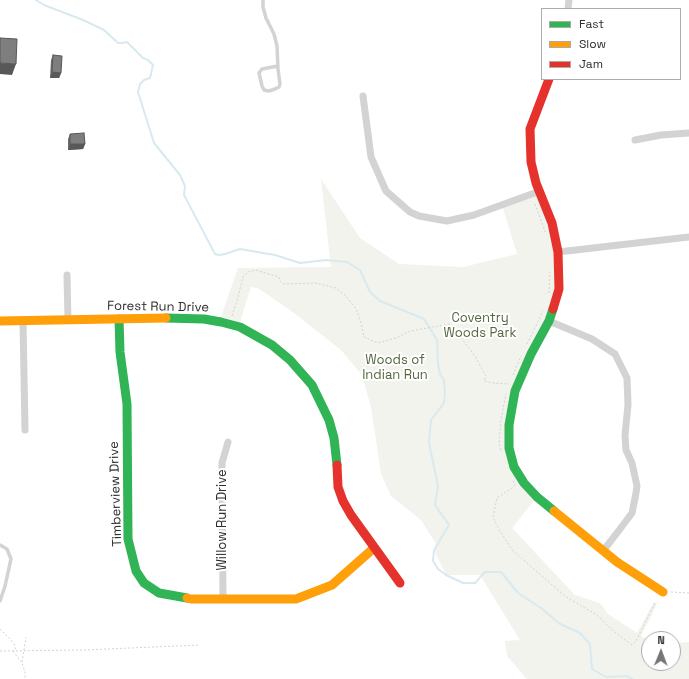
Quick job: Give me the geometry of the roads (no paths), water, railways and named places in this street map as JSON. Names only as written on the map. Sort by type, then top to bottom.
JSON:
[{"type":"street","points":[[549,80],[530,129],[531,162],[552,223],[558,252],[559,289],[549,321],[531,354],[515,391],[508,425],[509,448],[514,468],[524,483],[537,497],[617,562],[663,592]]},
{"type":"street","points":[[362,96],[371,157],[386,191],[410,212],[419,216],[447,221],[474,215],[540,191]]},
{"type":"street","points":[[635,140],[660,135],[689,133]]},
{"type":"street","points":[[558,252],[689,237]]},
{"type":"street","points":[[67,275],[68,320]]},
{"type":"street","name":"Timberview Drive","points":[[119,319],[120,352],[127,404],[128,539],[136,571],[144,583],[159,593],[191,599],[296,598],[332,585],[374,548]]},
{"type":"street","name":"Forest Run Drive","points":[[0,321],[204,319],[240,327],[272,345],[290,360],[312,385],[329,420],[334,438],[337,458],[338,487],[343,501],[351,515],[400,583]]},
{"type":"street","points":[[23,321],[25,430]]},
{"type":"street","points":[[549,321],[592,338],[614,354],[627,378],[628,405],[625,435],[626,450],[632,463],[637,486],[632,513],[603,551]]},
{"type":"street","name":"Willow Run Drive","points":[[223,599],[222,464],[228,442]]},
{"type":"lane","points":[[263,0],[266,18],[274,34],[277,46],[280,84],[275,89],[269,91],[264,90],[259,73],[262,69],[278,66]]},
{"type":"lane","points":[[0,545],[7,549],[11,559],[0,601]]},
{"type":"waterway","points":[[36,0],[44,5],[104,30],[118,43],[128,43],[143,58],[148,60],[153,65],[150,78],[144,80],[140,84],[138,92],[154,143],[180,175],[185,186],[184,195],[215,254],[225,254],[240,249],[275,255],[300,263],[326,260],[347,262],[360,270],[370,292],[380,301],[424,319],[437,340],[438,364],[440,374],[444,380],[445,393],[444,403],[431,420],[429,443],[438,486],[435,505],[449,525],[434,550],[433,561],[438,569],[446,575],[463,583],[475,583],[485,572],[501,572],[518,593],[541,608],[560,624],[580,633],[590,644],[592,669],[606,677],[627,676],[632,679]]},
{"type":"park label","name":"Coventry Woods Park","points":[[480,326]]},
{"type":"park label","name":"Woods of Indian Run","points":[[395,368]]}]
